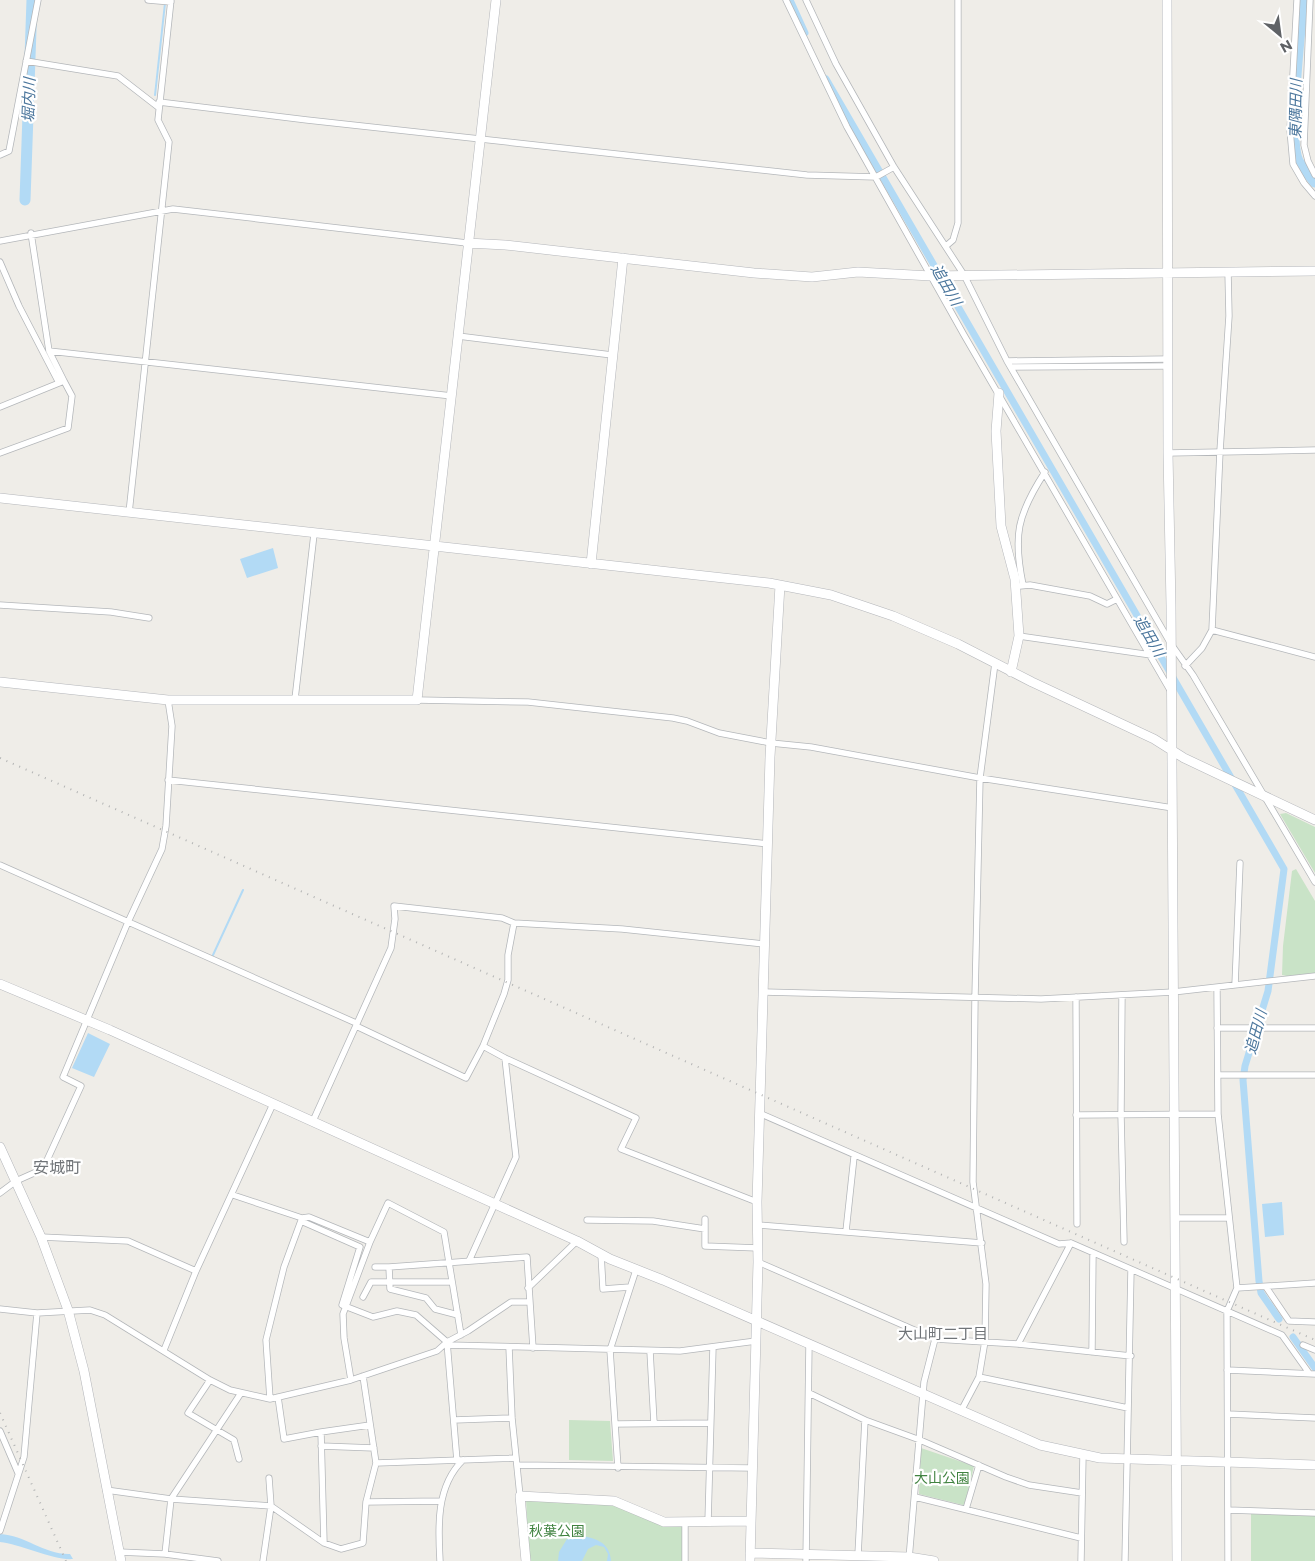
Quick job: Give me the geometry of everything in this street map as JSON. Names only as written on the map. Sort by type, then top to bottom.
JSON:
[{"type":"street","points":[[0,155],[8,151],[38,0]]},
{"type":"street","points":[[129,513],[170,142],[158,120],[171,1],[148,0]]},
{"type":"street","points":[[418,700],[467,243],[496,0]]},
{"type":"street","points":[[786,0],[830,94],[880,175],[933,276],[1171,691]]},
{"type":"street","points":[[806,0],[836,64],[894,167],[964,275],[1007,361],[1171,644],[1193,676],[1315,882]]},
{"type":"street","points":[[946,246],[953,240],[958,223],[958,0]]},
{"type":"street","points":[[1167,0],[1168,453],[1173,808],[1177,1561]]},
{"type":"street","points":[[1297,0],[1290,130],[1292,164],[1315,196]]},
{"type":"street","points":[[1310,0],[1304,145],[1308,161],[1315,175]]},
{"type":"street","points":[[26,61],[118,76],[159,104],[798,174],[880,175],[894,167]]},
{"type":"street","points":[[0,240],[162,210],[202,211],[227,216],[467,243],[754,273],[812,276],[858,272],[933,276],[1315,271]]},
{"type":"street","points":[[31,233],[49,351],[62,382]]},
{"type":"street","points":[[591,564],[623,258]]},
{"type":"street","points":[[0,262],[19,306],[62,382],[72,396],[68,428],[0,453]]},
{"type":"street","points":[[1185,666],[1202,648],[1212,630],[1220,451],[1229,316],[1228,272]]},
{"type":"street","points":[[458,336],[612,355]]},
{"type":"street","points":[[49,351],[452,396]]},
{"type":"street","points":[[1007,361],[1168,362]]},
{"type":"street","points":[[1011,367],[1168,362]]},
{"type":"street","points":[[0,406],[62,382]]},
{"type":"street","points":[[999,393],[996,431],[1001,526],[1015,579],[1014,588],[1019,636],[1011,672]]},
{"type":"street","points":[[1168,453],[1315,450]]},
{"type":"street","points":[[1024,585],[1019,562],[1018,537],[1021,516],[1045,472]]},
{"type":"street","points":[[0,498],[780,585],[831,595],[893,616],[958,644],[1011,672],[1154,739],[1172,751],[1315,820]]},
{"type":"street","points":[[295,699],[314,534]]},
{"type":"street","points":[[780,585],[771,743],[756,1202],[758,1262],[750,1557],[806,1557],[858,1554],[934,1561]]},
{"type":"street","points":[[1014,588],[1024,585],[1090,596],[1107,604],[1117,599]]},
{"type":"street","points":[[0,605],[111,612],[149,618]]},
{"type":"street","points":[[1212,630],[1315,657]]},
{"type":"street","points":[[1019,636],[1151,655]]},
{"type":"street","points":[[961,1411],[979,1377],[985,1341],[986,1284],[973,1161],[975,997],[980,778],[995,663]]},
{"type":"street","points":[[0,682],[168,700],[295,699],[528,702],[673,718],[719,733],[771,743],[811,747],[980,778],[1173,808]]},
{"type":"street","points":[[0,1193],[16,1181],[43,1169],[81,1086],[63,1076],[128,922],[162,849],[166,826],[172,726],[168,700]]},
{"type":"street","points":[[168,780],[768,844]]},
{"type":"street","points":[[1235,985],[1240,863]]},
{"type":"street","points":[[0,866],[356,1024],[466,1078],[483,1046],[508,980],[508,955],[514,923]]},
{"type":"street","points":[[313,1121],[391,948],[395,919],[394,906],[502,918],[514,923],[622,929],[765,944]]},
{"type":"street","points":[[764,992],[1041,999],[1173,992],[1315,976]]},
{"type":"street","points":[[0,984],[86,1020],[313,1121],[577,1241],[636,1270],[1040,1445],[1083,1455],[1315,1465]]},
{"type":"street","points":[[1217,987],[1218,1114],[1237,1288],[1227,1311],[1228,1561]]},
{"type":"street","points":[[1122,996],[1121,1115],[1124,1242]]},
{"type":"street","points":[[1076,997],[1077,1224]]},
{"type":"street","points":[[1217,1028],[1315,1028]]},
{"type":"street","points":[[483,1046],[636,1118],[621,1149],[756,1202]]},
{"type":"street","points":[[469,1261],[516,1157],[505,1058]]},
{"type":"street","points":[[1218,1075],[1315,1075]]},
{"type":"street","points":[[164,1350],[196,1271],[273,1104]]},
{"type":"street","points":[[759,1114],[854,1157],[977,1207],[1058,1244],[1071,1243],[1282,1335],[1312,1374]]},
{"type":"street","points":[[1076,1115],[1218,1114]]},
{"type":"street","points":[[0,1146],[41,1237],[68,1310],[84,1371],[120,1556],[165,1554],[218,1561]]},
{"type":"street","points":[[846,1231],[854,1157]]},
{"type":"street","points":[[233,1194],[302,1219],[360,1247],[358,1266],[343,1314],[344,1338],[351,1380]]},
{"type":"street","points":[[358,1266],[388,1204],[444,1232],[462,1335]]},
{"type":"street","points":[[270,1399],[266,1340],[284,1267],[302,1219],[309,1216],[370,1242]]},
{"type":"street","points":[[1174,1218],[1228,1218]]},
{"type":"street","points":[[705,1219],[705,1246],[758,1248]]},
{"type":"street","points":[[587,1220],[653,1221],[705,1229]]},
{"type":"street","points":[[758,1225],[982,1243]]},
{"type":"street","points":[[41,1237],[128,1241],[196,1271]]},
{"type":"street","points":[[528,1288],[577,1241]]},
{"type":"street","points":[[1018,1344],[1071,1243]]},
{"type":"street","points":[[1092,1352],[1093,1253]]},
{"type":"street","points":[[601,1254],[603,1289],[630,1287]]},
{"type":"street","points":[[375,1267],[527,1257],[533,1348]]},
{"type":"street","points":[[758,1262],[935,1339],[985,1341],[1131,1356]]},
{"type":"street","points":[[389,1267],[390,1289],[426,1298],[435,1309],[458,1315]]},
{"type":"street","points":[[618,1468],[610,1350],[636,1270]]},
{"type":"street","points":[[1125,1561],[1131,1356],[1131,1270]]},
{"type":"street","points":[[363,1297],[371,1282],[452,1282]]},
{"type":"street","points":[[1237,1288],[1262,1288],[1315,1283]]},
{"type":"street","points":[[1262,1288],[1289,1321],[1315,1322]]},
{"type":"street","points":[[0,1308],[38,1313],[90,1310],[105,1315],[210,1380],[241,1393],[270,1399],[351,1380],[437,1351],[511,1302],[529,1302]]},
{"type":"street","points":[[345,1307],[373,1317],[397,1311],[416,1315],[447,1344],[680,1351],[756,1341]]},
{"type":"street","points":[[0,1531],[24,1457],[38,1313]]},
{"type":"street","points":[[909,1559],[925,1371],[935,1339]]},
{"type":"street","points":[[440,1561],[438,1533],[441,1501],[460,1460],[454,1420],[447,1344]]},
{"type":"street","points":[[806,1557],[809,1344]]},
{"type":"street","points":[[1303,1345],[1315,1350]]},
{"type":"street","points":[[509,1347],[512,1418],[526,1561]]},
{"type":"street","points":[[708,1522],[712,1347]]},
{"type":"street","points":[[650,1351],[654,1423]]},
{"type":"street","points":[[1227,1370],[1312,1374]]},
{"type":"street","points":[[106,1490],[171,1498],[271,1506],[324,1543],[341,1549],[363,1543],[366,1502],[376,1463],[363,1376]]},
{"type":"street","points":[[979,1377],[1128,1408]]},
{"type":"street","points":[[210,1380],[188,1414],[234,1440],[239,1459]]},
{"type":"street","points":[[165,1554],[171,1498],[241,1393]]},
{"type":"street","points":[[809,1393],[865,1420],[920,1440],[1027,1484],[1082,1493]]},
{"type":"street","points":[[278,1397],[284,1439],[370,1426]]},
{"type":"street","points":[[1228,1414],[1315,1418]]},
{"type":"street","points":[[454,1420],[512,1418]]},
{"type":"street","points":[[858,1554],[865,1420]]},
{"type":"street","points":[[615,1424],[709,1424]]},
{"type":"street","points":[[0,1431],[18,1473]]},
{"type":"street","points":[[321,1432],[324,1543]]},
{"type":"street","points":[[322,1446],[374,1448]]},
{"type":"street","points":[[1081,1561],[1083,1455]]},
{"type":"street","points":[[376,1463],[516,1458]]},
{"type":"street","points":[[518,1465],[618,1468],[751,1468]]},
{"type":"street","points":[[966,1510],[979,1465]]},
{"type":"street","points":[[263,1561],[271,1506],[269,1478]]},
{"type":"street","points":[[520,1496],[614,1501],[664,1522],[751,1521]]},
{"type":"street","points":[[915,1497],[1081,1538]]},
{"type":"street","points":[[366,1502],[441,1501]]},
{"type":"street","points":[[1228,1510],[1315,1513]]},
{"type":"street","points":[[685,1522],[685,1561]]},
{"type":"green space","points":[[1286,813],[1315,827],[1315,873],[1280,814]]},
{"type":"green space","points":[[1296,869],[1315,901],[1315,973],[1287,976],[1282,975],[1283,946],[1292,871]]},
{"type":"green space","points":[[569,1420],[610,1421],[613,1461],[569,1460]]},
{"type":"green space","name":"大山公園","points":[[921,1448],[974,1466],[965,1504],[919,1494]]},
{"type":"green space","name":"秋葉公園","points":[[526,1499],[614,1504],[680,1525],[682,1527],[682,1561],[529,1561]]},
{"type":"green space","points":[[1251,1514],[1315,1516],[1315,1561],[1251,1561]]},
{"type":"water","points":[[273,548],[278,568],[247,578],[240,559]]},
{"type":"water","points":[[88,1033],[110,1044],[94,1077],[72,1068]]},
{"type":"water","points":[[1282,1202],[1284,1235],[1265,1237],[1262,1204]]},
{"type":"water","points":[[0,1534],[9,1535],[52,1551],[70,1554],[73,1559],[57,1557],[0,1542]]},
{"type":"water","points":[[577,1535],[595,1539],[604,1545],[608,1549],[611,1561],[607,1561],[608,1554],[604,1547],[596,1545],[588,1549],[582,1561],[558,1561],[559,1552],[567,1539]]},
{"type":"waterway","name":"堀内川","points":[[25,200],[32,0]]},
{"type":"waterway","name":"追田川","points":[[790,0],[805,33]]},
{"type":"waterway","name":"東隅田川","points":[[1303,0],[1295,84],[1295,149],[1298,161],[1315,182]]},
{"type":"waterway","points":[[155,95],[165,3]]},
{"type":"waterway","name":"追田川","points":[[826,79],[1284,869],[1268,991],[1245,1066],[1243,1080],[1259,1281],[1261,1293],[1279,1319]]},
{"type":"waterway","points":[[213,955],[243,890]]},
{"type":"waterway","name":"追田川","points":[[1293,1337],[1315,1368]]},
{"type":"railway","points":[[0,758],[1315,1340]]},
{"type":"railway","points":[[0,1413],[66,1561]]},
{"type":"district","name":"安城町","points":[[57,1167]]},
{"type":"district","name":"大山町二丁目","points":[[943,1334]]}]
